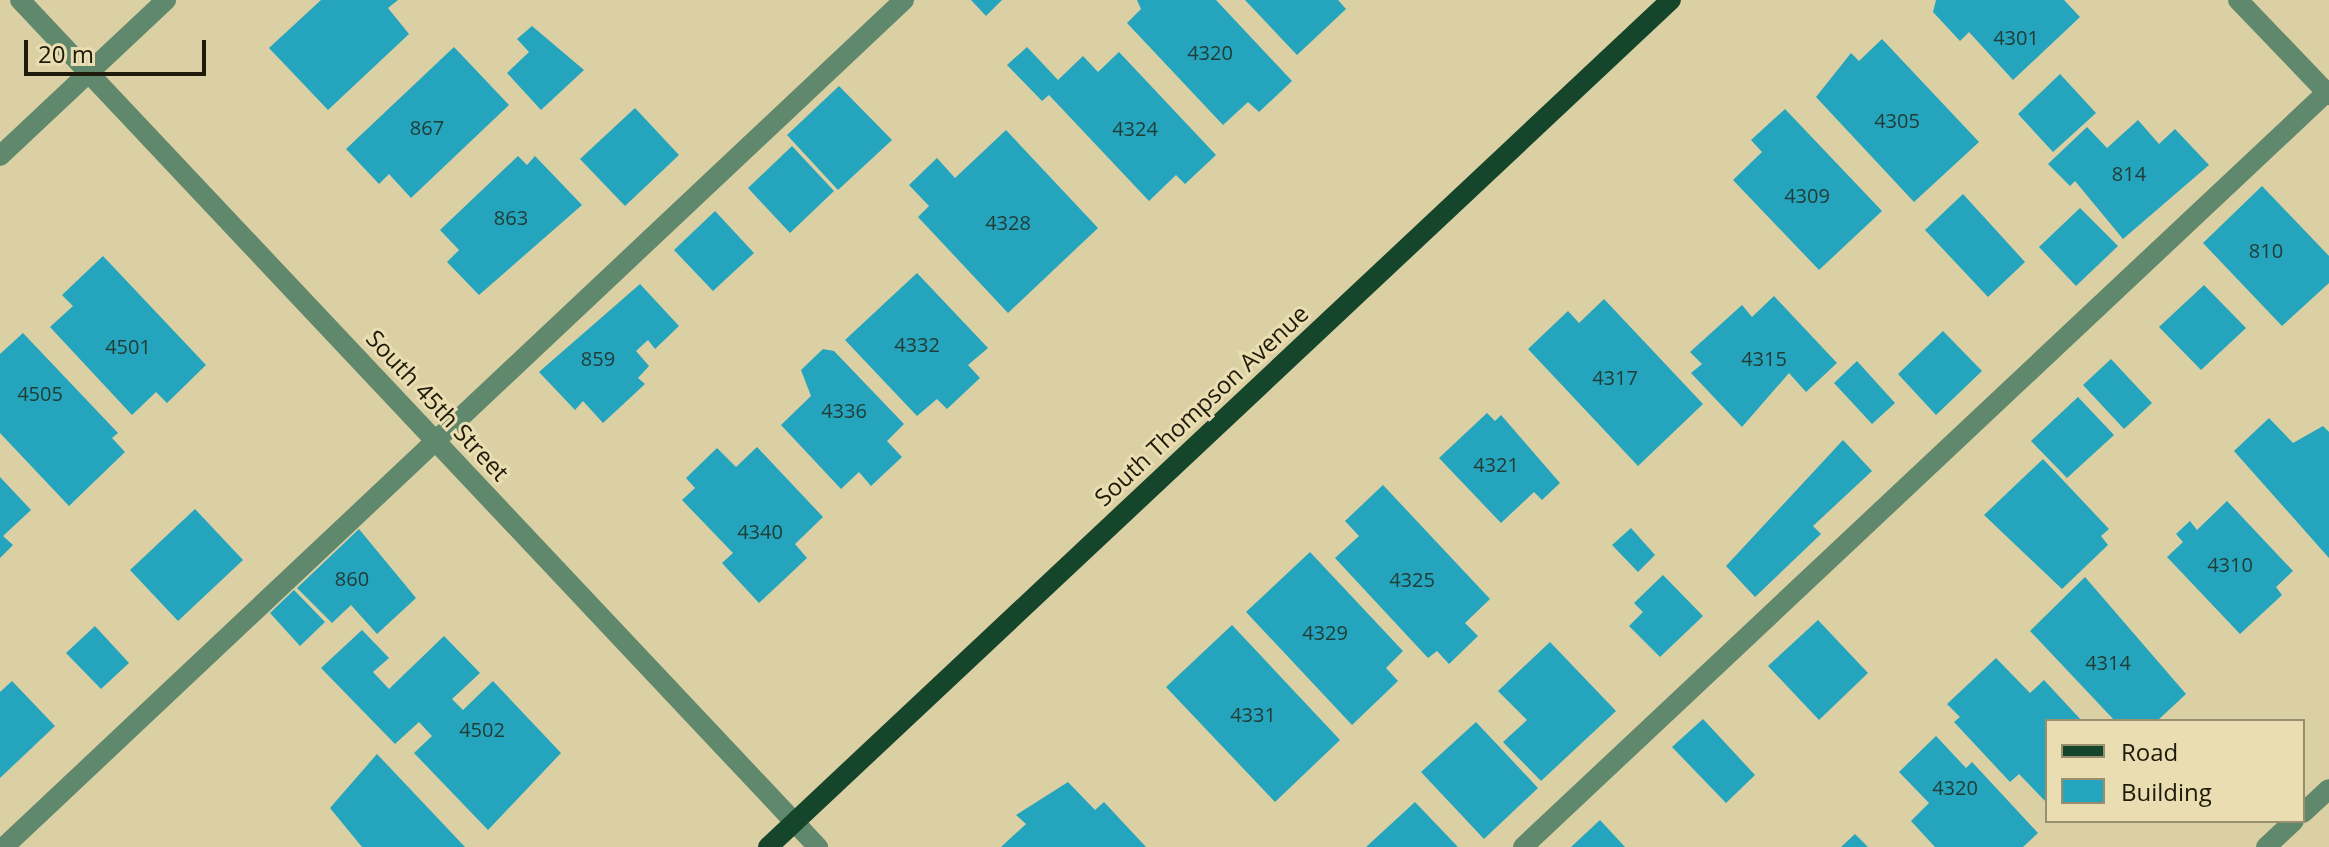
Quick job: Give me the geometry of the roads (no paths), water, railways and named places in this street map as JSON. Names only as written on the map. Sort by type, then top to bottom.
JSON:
[{"type":"main road","name":"South Thompson Avenue","points":[[768,847],[1671,0]]},
{"type":"street","name":"South 45th Street","points":[[20,0],[818,847]]},
{"type":"street","points":[[0,156],[166,0]]},
{"type":"street","points":[[4,847],[904,0]]},
{"type":"street","points":[[1523,847],[2328,92],[2238,0]]},
{"type":"street","points":[[2305,811],[2329,789]]},
{"type":"street","points":[[2266,847],[2292,823]]}]
